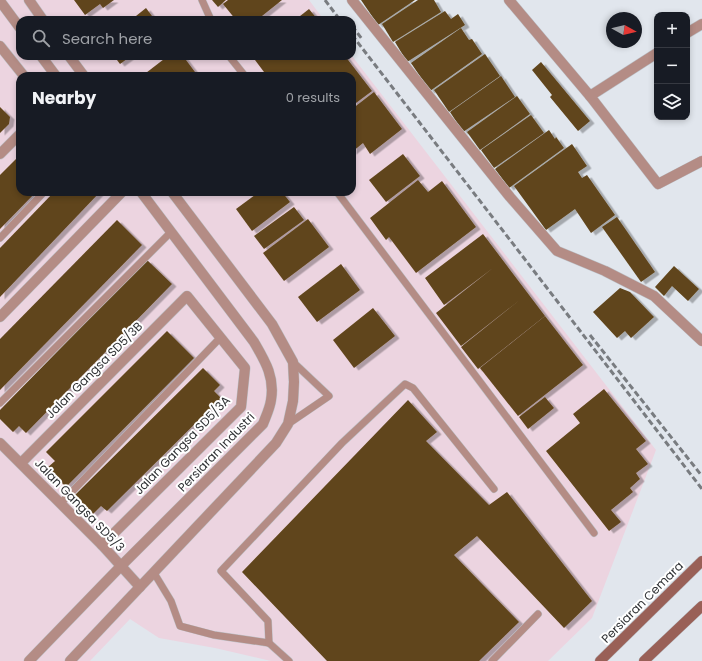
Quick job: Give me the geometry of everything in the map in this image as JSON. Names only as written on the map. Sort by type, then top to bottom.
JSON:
[{"type":"main road","name":"Persiaran Cemara","points":[[600,661],[702,560]]},
{"type":"main road","points":[[644,661],[702,606]]},
{"type":"street","points":[[29,0],[41,16]]},
{"type":"street","points":[[352,0],[510,197],[557,251],[605,271],[654,296],[702,341]]},
{"type":"street","points":[[509,0],[590,96],[658,184],[702,161]]},
{"type":"street","points":[[0,1],[16,23]]},
{"type":"street","points":[[690,32],[702,24]]},
{"type":"street","points":[[0,47],[21,72]]},
{"type":"street","points":[[590,96],[654,55]]},
{"type":"street","points":[[44,60],[53,72]]},
{"type":"street","points":[[72,60],[81,72]]},
{"type":"street","points":[[0,154],[16,138]]},
{"type":"street","points":[[0,317],[118,196]]},
{"type":"street","name":"Persiaran Industri","points":[[29,661],[121,566],[263,424],[271,401],[272,385],[268,367],[254,342],[144,196]]},
{"type":"street","points":[[70,661],[276,443],[288,424],[293,401],[293,362],[272,324],[175,196]]},
{"type":"street","name":"Jalan Gangsa SD5/3A","points":[[102,544],[241,407],[245,368],[187,296]]},
{"type":"street","name":"Jalan Gangsa SD5/3B","points":[[21,463],[187,296]]},
{"type":"street","name":"Jalan Gangsa SD5/3","points":[[0,443],[102,544],[140,588]]},
{"type":"lane","points":[[202,0],[209,16]]},
{"type":"lane","points":[[232,60],[242,72]]},
{"type":"lane","points":[[0,238],[40,196]]},
{"type":"lane","points":[[340,196],[594,533]]},
{"type":"lane","points":[[0,404],[171,232]]},
{"type":"lane","points":[[61,503],[220,338]]},
{"type":"lane","points":[[288,424],[329,396],[293,362]]},
{"type":"lane","points":[[269,643],[268,621],[221,571],[342,443],[405,384],[413,388],[494,489]]},
{"type":"lane","points":[[154,573],[172,601],[180,626],[214,635],[269,643],[289,661]]},
{"type":"lane","points":[[492,661],[538,614]]},
{"type":"shaded area","points":[[0,0],[309,0],[321,16],[16,16],[16,60],[355,60],[656,450],[592,618],[548,661],[271,661],[215,648],[159,638],[130,619],[90,661],[0,661]]},
{"type":"building","points":[[74,0],[114,0],[103,8],[100,4],[85,15]]},
{"type":"building","points":[[212,0],[226,0],[218,7]]},
{"type":"building","points":[[228,0],[282,0],[262,16],[233,16],[223,4]]},
{"type":"building","points":[[361,0],[415,0],[378,25]]},
{"type":"building","points":[[418,0],[434,0],[441,12],[393,42],[382,24]]},
{"type":"building","points":[[146,8],[152,16],[136,16]]},
{"type":"building","points":[[309,9],[315,16],[300,16]]},
{"type":"building","points":[[445,11],[451,19],[458,14],[465,25],[407,62],[395,42]]},
{"type":"building","points":[[461,28],[469,40],[472,39],[482,54],[430,91],[411,63]]},
{"type":"building","points":[[485,54],[500,76],[449,112],[434,90]]},
{"type":"building","points":[[117,60],[126,60],[120,64]]},
{"type":"building","points":[[163,60],[186,60],[195,72],[147,72]]},
{"type":"building","points":[[255,60],[348,60],[372,91],[356,103],[356,72],[264,72]]},
{"type":"building","points":[[541,62],[590,121],[578,131],[550,97],[552,95],[532,70]]},
{"type":"building","points":[[501,76],[515,97],[463,132],[450,112]]},
{"type":"building","points":[[374,92],[402,129],[370,154],[363,143],[356,149],[356,106]]},
{"type":"building","points":[[517,96],[530,114],[480,150],[467,132]]},
{"type":"building","points":[[0,107],[10,117],[9,124],[0,133]]},
{"type":"building","points":[[531,115],[544,133],[494,168],[481,150]]},
{"type":"building","points":[[549,130],[564,148],[509,188],[495,169]]},
{"type":"building","points":[[572,144],[587,166],[578,172],[582,178],[587,175],[615,215],[591,233],[575,209],[546,230],[514,186]]},
{"type":"building","points":[[403,154],[420,176],[386,202],[369,180]]},
{"type":"building","points":[[16,159],[16,196],[32,196],[0,229],[0,175]]},
{"type":"building","points":[[418,180],[428,192],[442,181],[476,227],[416,273],[389,237],[386,240],[370,218]]},
{"type":"building","points":[[50,196],[96,196],[0,297],[0,248]]},
{"type":"building","points":[[254,196],[285,196],[290,202],[252,231],[236,209]]},
{"type":"building","points":[[294,207],[304,220],[264,249],[254,236]]},
{"type":"building","points":[[617,217],[655,272],[641,282],[602,227]]},
{"type":"building","points":[[308,219],[329,247],[284,281],[263,253]]},
{"type":"building","points":[[117,220],[142,245],[0,390],[0,339]]},
{"type":"building","points":[[483,234],[545,316],[478,369],[461,347],[521,299],[461,346],[436,313],[493,268],[444,305],[425,278]]},
{"type":"building","points":[[147,260],[172,284],[26,433],[19,426],[13,432],[0,419],[0,410]]},
{"type":"building","points":[[341,264],[360,290],[317,322],[298,297]]},
{"type":"building","points":[[674,266],[699,289],[688,301],[672,286],[664,296],[655,287]]},
{"type":"building","points":[[620,288],[630,292],[654,317],[631,338],[625,331],[617,338],[593,312]]},
{"type":"building","points":[[373,308],[395,336],[354,368],[333,340]]},
{"type":"building","points":[[545,316],[583,365],[518,416],[480,368]]},
{"type":"building","points":[[167,331],[194,358],[66,487],[47,468],[55,461],[46,452]]},
{"type":"building","points":[[203,368],[220,385],[214,391],[221,398],[107,511],[101,506],[93,514],[75,495]]},
{"type":"building","points":[[604,389],[646,441],[636,449],[648,464],[636,473],[640,479],[630,488],[633,492],[611,510],[621,522],[609,531],[546,451],[580,423],[573,414]]},
{"type":"building","points":[[545,397],[554,408],[528,429],[519,417]]},
{"type":"building","points":[[408,400],[437,432],[426,441],[489,505],[507,492],[592,601],[564,628],[477,536],[454,555],[519,622],[479,661],[327,661],[242,572]]},
{"type":"railway","points":[[325,0],[337,16]]},
{"type":"railway","points":[[356,31],[362,39]]},
{"type":"railway","points":[[356,40],[702,489]]},
{"type":"railway","points":[[590,335],[702,476]]}]
